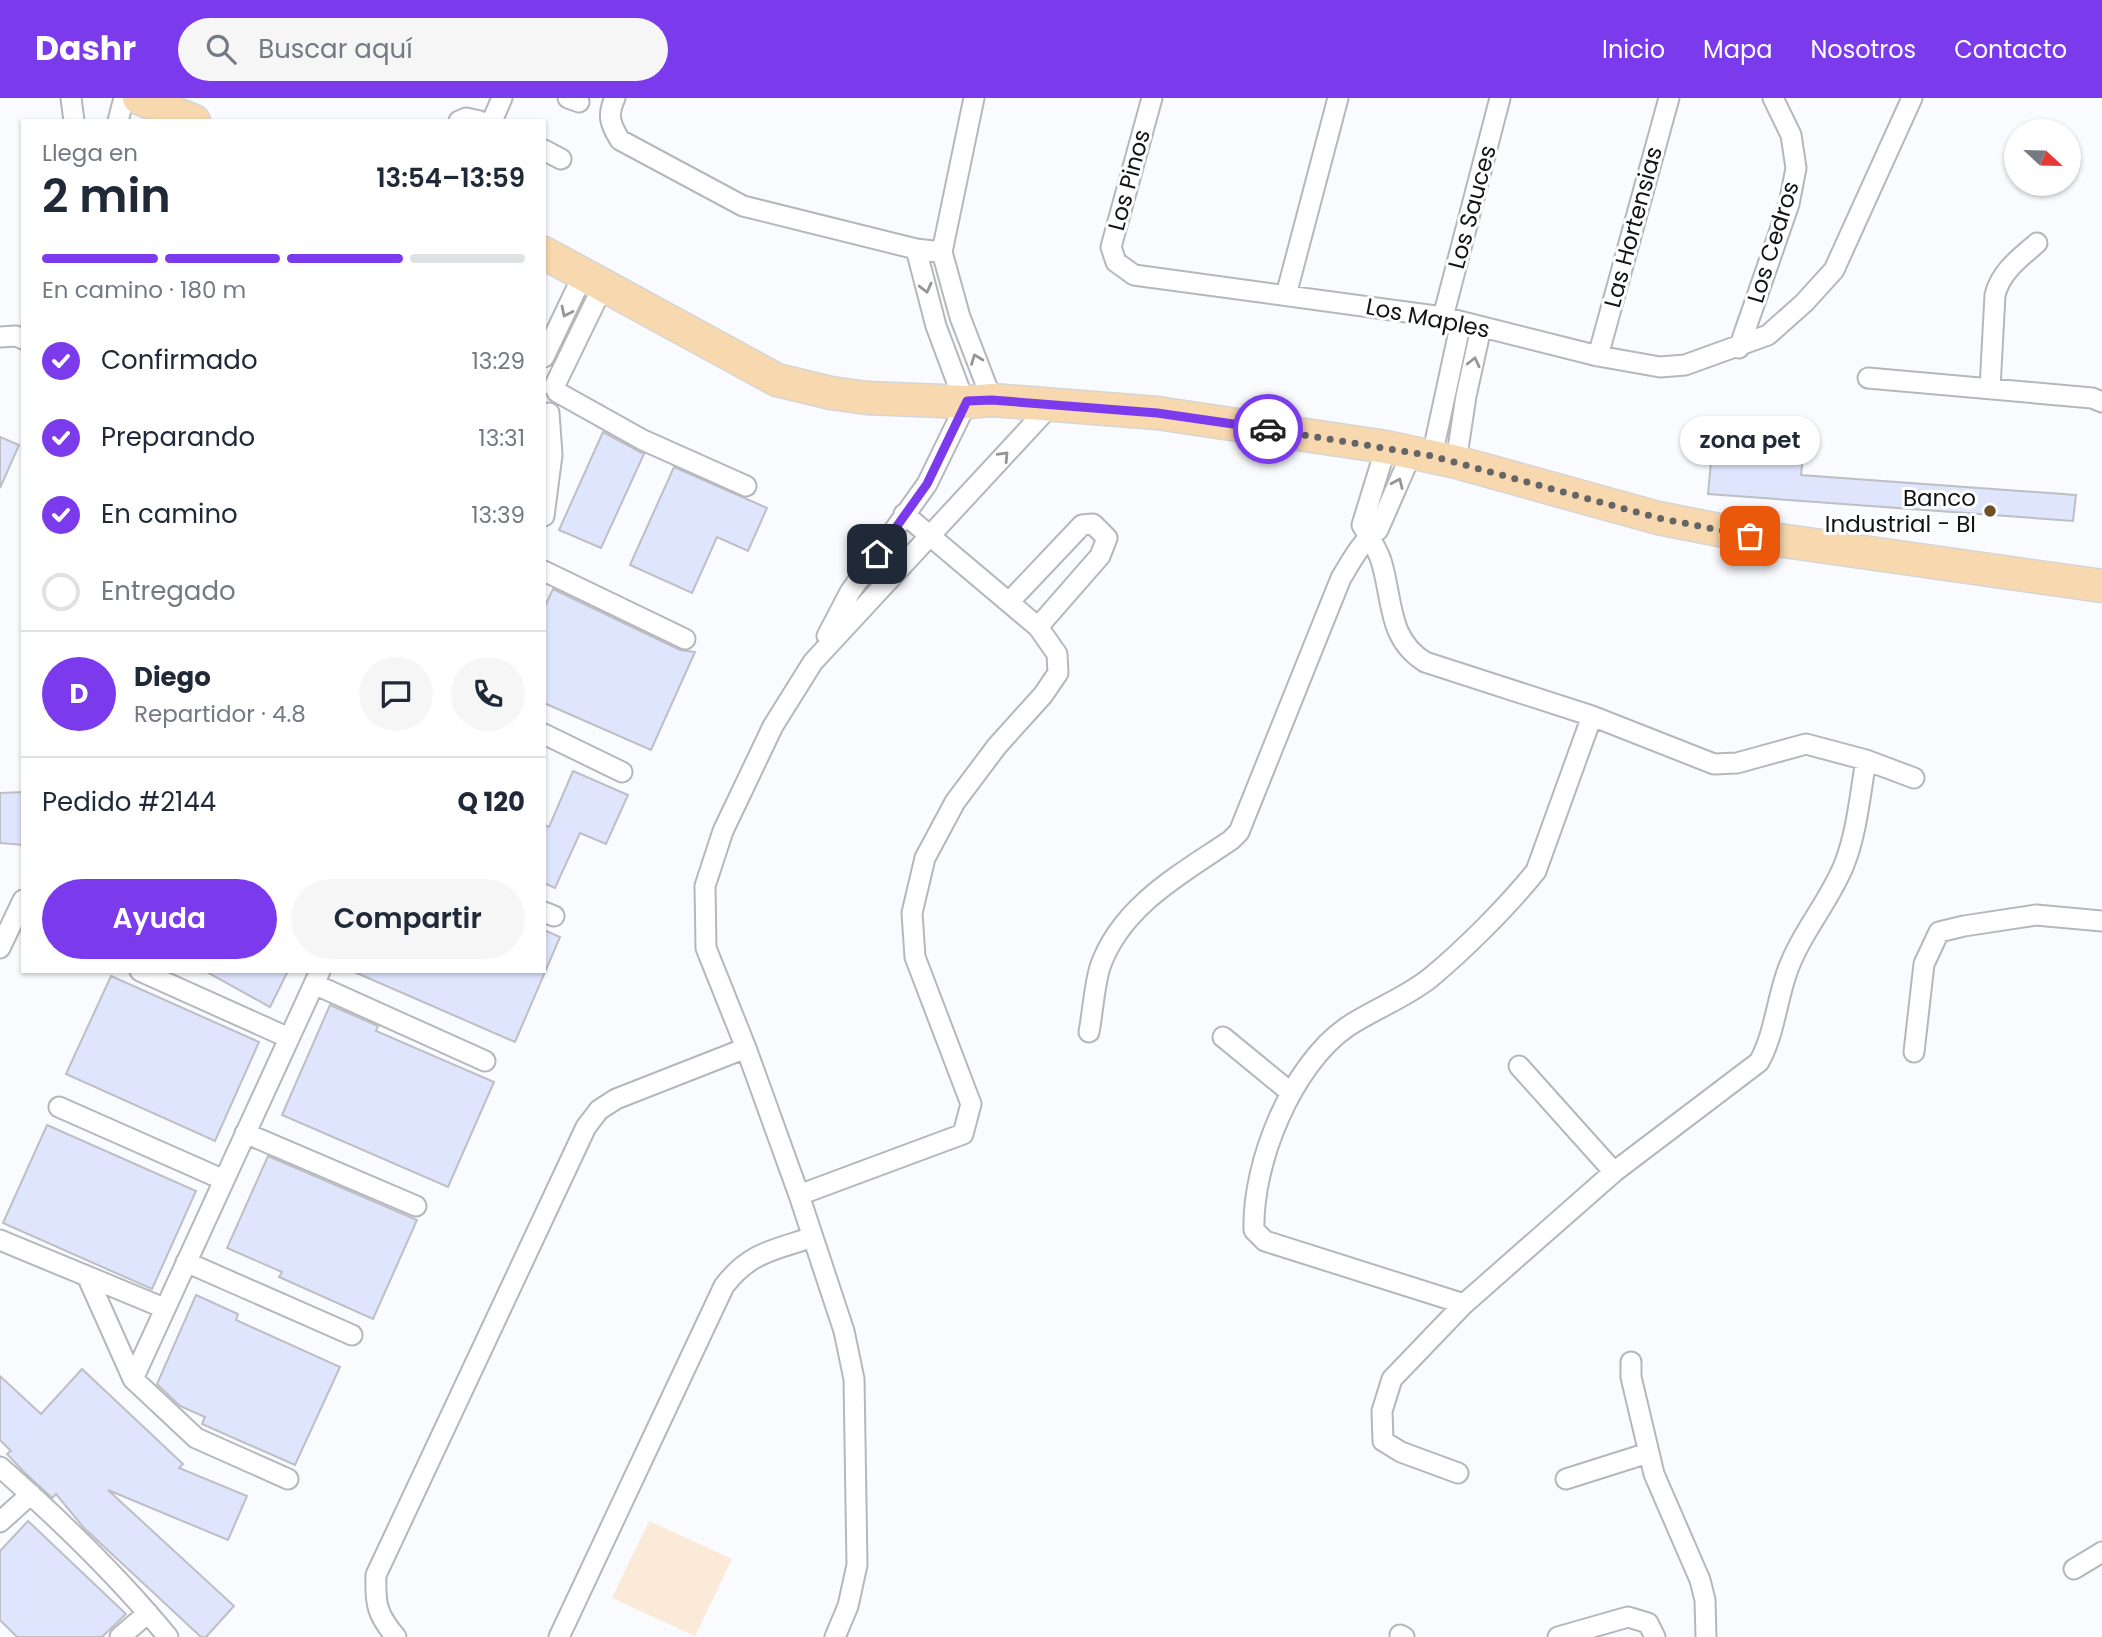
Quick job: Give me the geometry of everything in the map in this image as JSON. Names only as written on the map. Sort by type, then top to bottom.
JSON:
[{"type":"main road","points":[[138,98],[188,119]]},
{"type":"main road","points":[[546,255],[777,380],[831,393],[867,398],[974,401],[1157,413],[1421,454],[1658,518],[1723,531],[2102,586]]},
{"type":"street","points":[[71,98],[74,119]]},
{"type":"street","points":[[119,119],[124,98]]},
{"type":"street","points":[[493,119],[502,98]]},
{"type":"street","points":[[615,98],[609,109],[610,124],[620,140],[743,206],[942,253]]},
{"type":"street","points":[[835,1637],[848,1606],[856,1565],[854,1379],[844,1331],[799,1195],[746,1048],[706,948],[705,886],[723,831],[773,726],[813,662],[850,592],[927,484],[974,401],[960,317],[942,253],[974,98]]},
{"type":"street","name":"Los Pinos","points":[[1116,262],[1111,247],[1152,98]]},
{"type":"street","points":[[1286,295],[1338,98]]},
{"type":"street","name":"Los Sauces","points":[[1421,454],[1500,98]]},
{"type":"street","name":"Las Hortensias","points":[[1598,356],[1669,98]]},
{"type":"street","name":"Los Cedros","points":[[1739,348],[1789,204],[1796,168],[1791,135],[1773,98]]},
{"type":"street","name":"Los Maples","points":[[1116,262],[1134,275],[1452,319],[1598,356],[1660,367],[1685,365],[1739,348],[1768,335],[1804,303],[1833,270],[1909,101]]},
{"type":"street","points":[[1990,388],[1995,295],[1999,281],[2008,269],[2037,243]]},
{"type":"street","points":[[916,249],[936,326],[974,401]]},
{"type":"street","points":[[546,354],[593,281]]},
{"type":"street","points":[[546,501],[552,455],[547,414],[557,402],[552,386],[593,281]]},
{"type":"street","points":[[1481,328],[1466,396],[1362,525],[1382,561],[1396,628],[1408,651],[1425,662],[1592,716],[1714,764],[1737,764],[1806,744],[1866,760],[1914,778]]},
{"type":"street","points":[[0,337],[21,338]]},
{"type":"street","points":[[1868,378],[2092,398],[2102,402]]},
{"type":"street","points":[[552,386],[643,440],[746,486]]},
{"type":"street","points":[[813,662],[1051,405]]},
{"type":"street","points":[[799,1195],[962,1134],[971,1104],[915,957],[912,913],[925,858],[955,802],[997,746],[1043,695],[1058,673],[1057,654],[1038,627],[904,514]]},
{"type":"street","points":[[1010,601],[1082,525],[1093,524],[1107,538],[1100,556],[1038,627]]},
{"type":"street","points":[[1089,1032],[1100,967],[1125,922],[1154,892],[1239,832],[1341,578],[1368,537]]},
{"type":"street","points":[[546,572],[685,639]]},
{"type":"street","points":[[2102,576],[2102,586]]},
{"type":"street","points":[[1464,1304],[1265,1241],[1254,1230],[1254,1215],[1268,1148],[1290,1092],[1328,1045],[1346,1028],[1430,978],[1521,890],[1536,871],[1592,716]]},
{"type":"street","points":[[546,735],[622,772]]},
{"type":"street","points":[[1458,1473],[1401,1452],[1383,1441],[1382,1410],[1392,1379],[1464,1304],[1614,1172],[1759,1062],[1769,1044],[1786,975],[1799,944],[1828,898],[1844,865],[1852,839],[1866,760]]},
{"type":"street","points":[[0,948],[21,904]]},
{"type":"street","points":[[1914,1052],[1924,964],[1939,932],[2036,915],[2102,921]]},
{"type":"street","points":[[144,973],[289,1038]]},
{"type":"street","points":[[133,1379],[317,978],[485,1061]]},
{"type":"street","points":[[1223,1037],[1290,1092]]},
{"type":"street","points":[[396,1637],[381,1619],[375,1597],[376,1575],[586,1127],[599,1110],[616,1099],[746,1048]]},
{"type":"street","points":[[1519,1066],[1614,1172]]},
{"type":"street","points":[[59,1107],[224,1180]]},
{"type":"street","points":[[245,1133],[416,1206]]},
{"type":"street","points":[[559,1637],[724,1286],[734,1272],[753,1257],[813,1237]]},
{"type":"street","points":[[0,1240],[164,1308]]},
{"type":"street","points":[[186,1262],[352,1335]]},
{"type":"street","points":[[87,1276],[133,1379],[196,1438],[288,1479]]},
{"type":"street","points":[[1631,1362],[1631,1377],[1654,1474],[1700,1580],[1705,1600],[1706,1637]]},
{"type":"street","points":[[1566,1479],[1648,1453]]},
{"type":"street","points":[[0,1467],[31,1494],[148,1613],[168,1637]]},
{"type":"street","points":[[0,1522],[31,1494]]},
{"type":"street","points":[[2074,1569],[2102,1552]]},
{"type":"street","points":[[120,1637],[148,1613]]},
{"type":"street","points":[[1558,1637],[1628,1617],[1648,1623],[1655,1637]]},
{"type":"shaded area","points":[[649,1521],[732,1559],[695,1636],[612,1598]]},
{"type":"building","points":[[1806,428],[1801,475],[2076,495],[2073,521],[1708,494],[1711,462],[1759,449]]},
{"type":"building","points":[[603,432],[644,454],[601,548],[559,530]]},
{"type":"building","points":[[0,437],[19,445],[0,488]]},
{"type":"building","points":[[674,467],[767,508],[748,551],[717,537],[692,593],[630,565]]},
{"type":"building","points":[[553,589],[680,650],[695,652],[651,750],[546,704],[546,604]]},
{"type":"building","points":[[573,771],[628,795],[606,844],[580,833],[555,888],[546,884],[546,826],[549,827]]},
{"type":"building","points":[[21,792],[21,845],[0,843],[0,793]]},
{"type":"building","points":[[546,931],[560,937],[546,970]]},
{"type":"building","points":[[209,973],[287,973],[270,1007]]},
{"type":"building","points":[[357,973],[545,973],[515,1042]]},
{"type":"building","points":[[111,976],[259,1042],[215,1141],[66,1074]]},
{"type":"building","points":[[330,1005],[378,1026],[376,1031],[494,1082],[448,1187],[282,1115]]},
{"type":"building","points":[[47,1125],[196,1191],[152,1289],[3,1223]]},
{"type":"building","points":[[268,1156],[417,1220],[373,1319],[279,1277],[282,1272],[227,1248]]},
{"type":"building","points":[[196,1295],[238,1314],[236,1320],[340,1367],[295,1465],[202,1424],[205,1417],[180,1406],[157,1384]]},
{"type":"building","points":[[82,1369],[183,1464],[179,1468],[247,1496],[228,1540],[108,1490],[234,1606],[206,1637],[201,1637],[84,1528],[56,1494],[52,1498],[24,1472],[7,1454],[11,1451],[0,1440],[0,1376],[41,1414]]},
{"type":"building","points":[[28,1521],[126,1614],[102,1637],[17,1637],[0,1620],[0,1551]]},
{"type":"way so far","points":[[1268,429],[1432,456],[1658,518],[1750,536]]},
{"type":"place","name":"Banco Industrial - BI","points":[[1990,511]]},
{"type":"place","name":"zona pet","points":[[1750,536]]},
{"type":"route","points":[[877,554],[927,484],[967,401],[992,400],[1157,413],[1268,429]]}]
